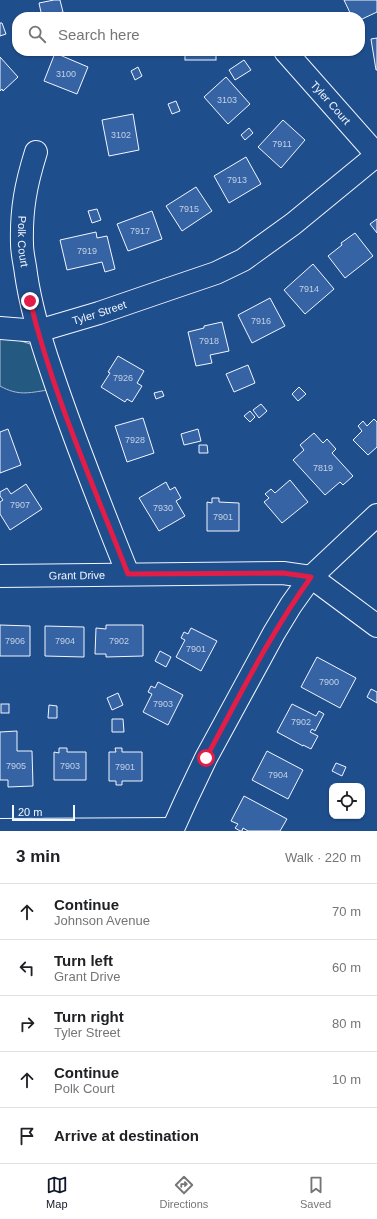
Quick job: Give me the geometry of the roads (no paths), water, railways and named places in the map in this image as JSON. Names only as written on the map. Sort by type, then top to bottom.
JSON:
[{"type":"street","name":"Tyler Court","points":[[289,56],[377,155]]},
{"type":"street","name":"Polk Court","points":[[36,152],[29,174],[24,200],[22,246],[30,301],[38,331]]},
{"type":"street","name":"Tyler Street","points":[[38,331],[99,313],[166,290],[216,272],[243,260],[293,224],[377,155]]},
{"type":"street","points":[[0,328],[38,331],[65,414],[128,574]]},
{"type":"street","points":[[0,830],[173,830],[206,758],[247,682],[291,606],[311,577],[377,515]]},
{"type":"street","name":"Grant Drive","points":[[0,576],[283,573],[311,577],[377,626]]}]
